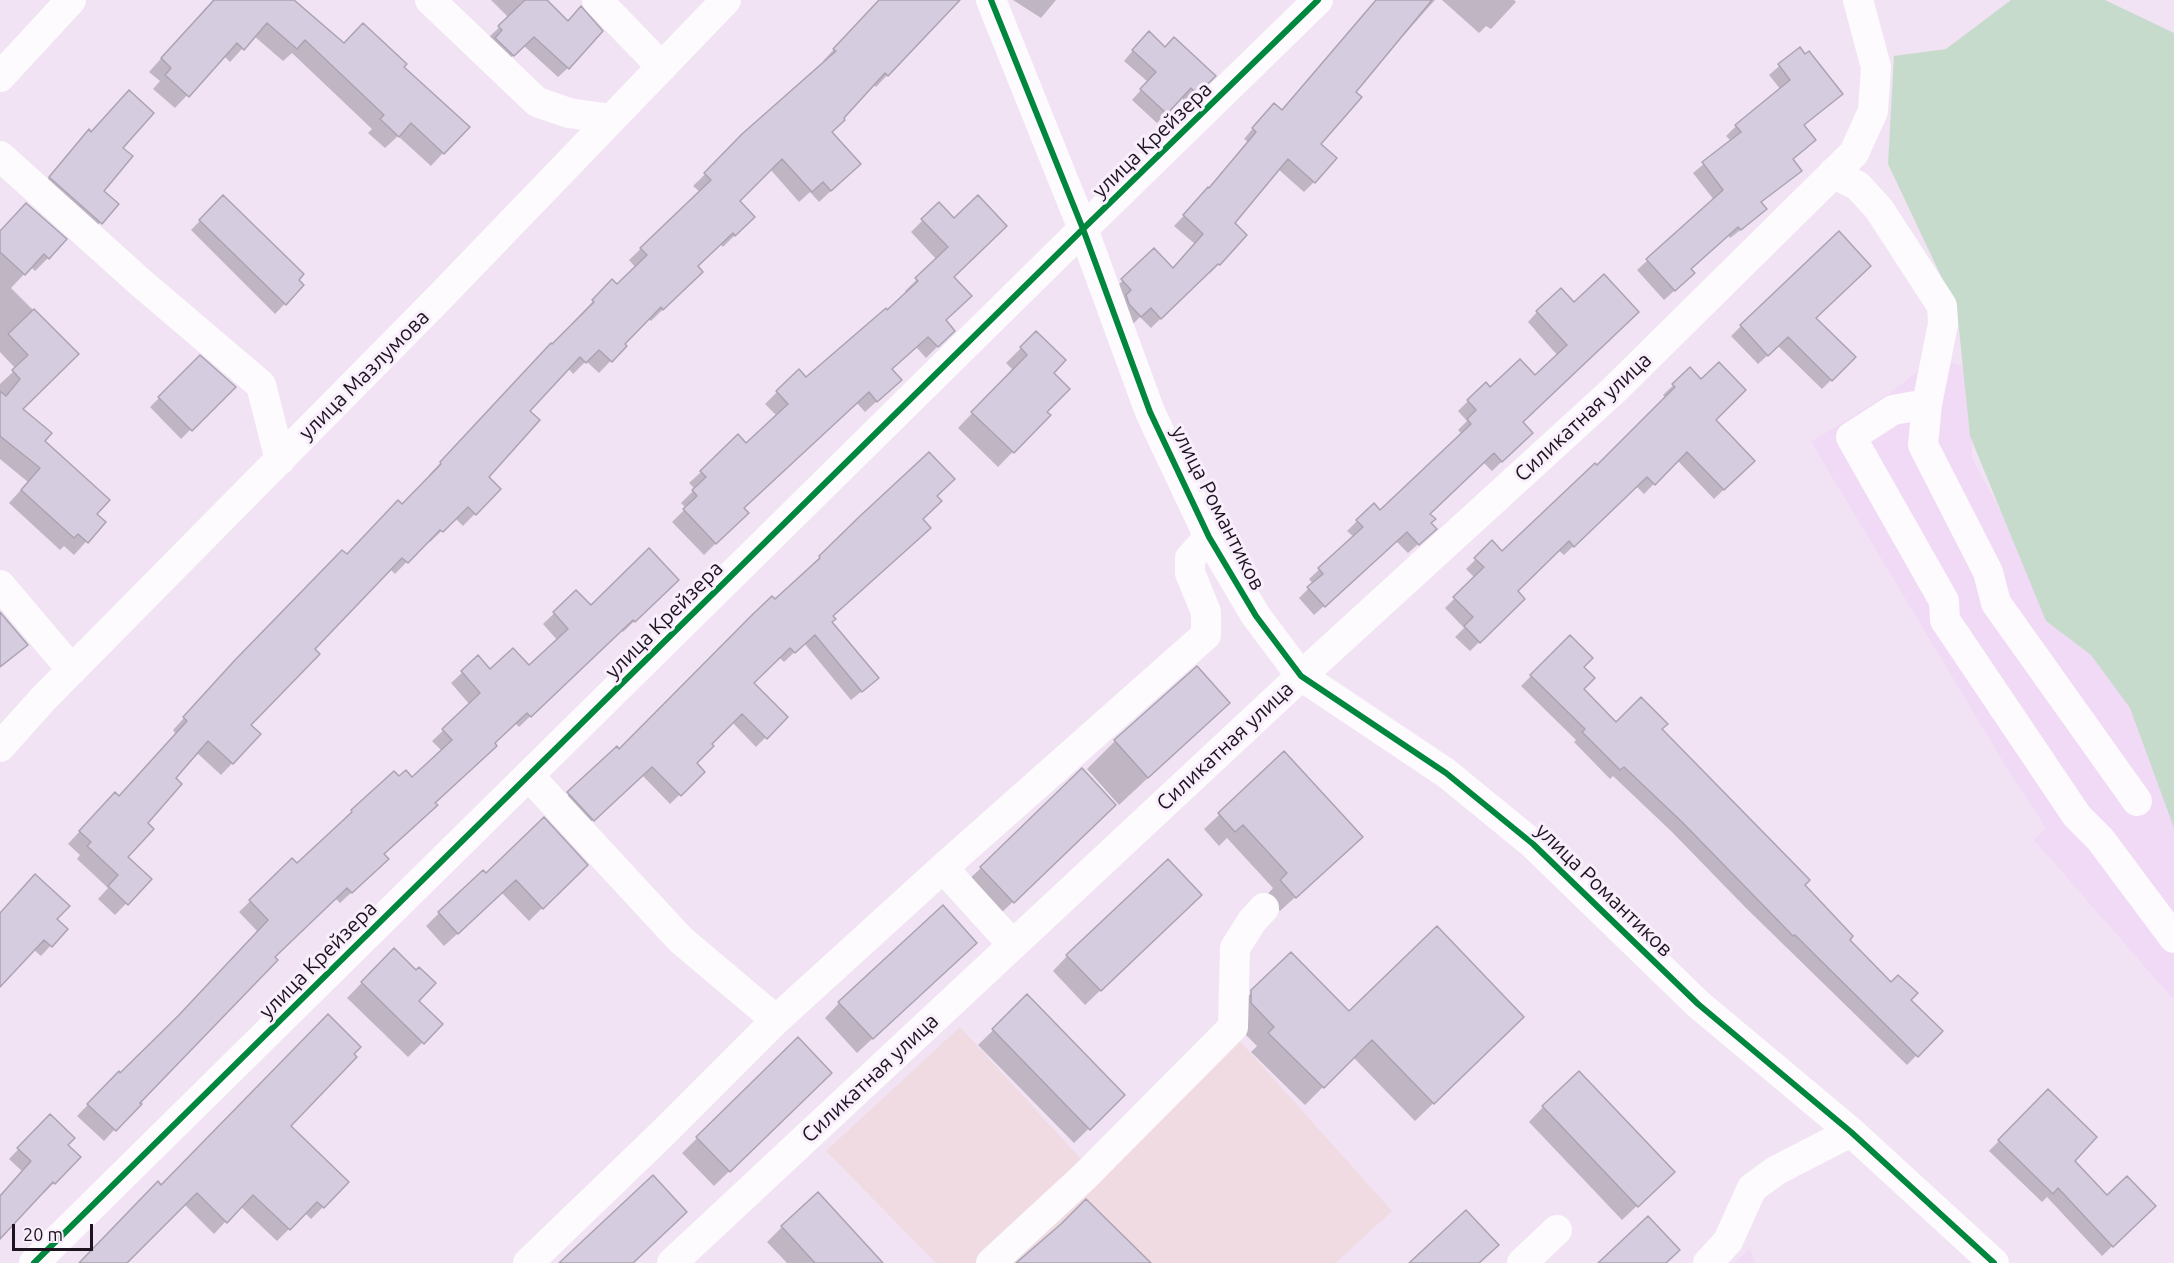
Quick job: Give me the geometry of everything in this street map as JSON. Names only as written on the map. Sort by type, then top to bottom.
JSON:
[{"type":"street","points":[[0,77],[71,0]]},
{"type":"street","points":[[430,0],[537,102],[569,112],[611,119]]},
{"type":"street","points":[[597,0],[662,67]]},
{"type":"street","name":"улица Мазлумова","points":[[0,747],[72,670],[440,297],[726,0]]},
{"type":"street","name":"улица Романтиков","points":[[991,0],[1083,229],[1150,412],[1209,537],[1256,616],[1301,676],[1446,773],[1533,844],[1698,1004],[1851,1132],[1994,1263]]},
{"type":"street","name":"улица Крейзера","points":[[34,1263],[1318,0]]},
{"type":"street","name":"Силикатная улица","points":[[672,1263],[1301,676],[1614,390],[1854,153],[1873,111],[1876,67],[1858,0]]},
{"type":"street","points":[[0,156],[140,282],[261,385],[280,460]]},
{"type":"street","points":[[1833,173],[1858,186],[1879,209],[1942,306],[1943,324],[1927,404],[1923,445],[1988,572],[1996,603],[2137,801]]},
{"type":"street","points":[[1927,404],[1893,410],[1851,437],[1944,601],[1946,620],[2077,816],[2100,839],[2174,938]]},
{"type":"street","points":[[528,1263],[776,1020],[943,868],[1206,635],[1206,612],[1190,573],[1190,558],[1209,537]]},
{"type":"street","points":[[0,585],[72,670]]},
{"type":"street","points":[[529,776],[681,940],[776,1020]]},
{"type":"street","points":[[943,868],[1013,945]]},
{"type":"street","points":[[992,1263],[1084,1177],[1233,1027],[1235,948],[1252,921],[1264,908]]},
{"type":"street","points":[[1708,1263],[1732,1252],[1752,1188],[1777,1170],[1851,1132]]},
{"type":"street","points":[[1522,1263],[1557,1230]]},
{"type":"shaded area","points":[[1933,359],[1974,368],[1972,458],[2026,558],[2174,765],[2174,1000],[2034,840],[2046,828],[2008,770],[1811,442],[1890,393]]},
{"type":"shaded area","points":[[1222,1021],[1392,1211],[1336,1263],[936,1263],[826,1151],[960,1027],[1081,1159]]},
{"type":"shaded area","points":[[1750,1248],[1755,1263],[1734,1263]]},
{"type":"green space","points":[[2011,0],[2105,0],[2174,33],[2174,828],[2130,708],[2091,655],[2046,621],[1970,436],[1957,310],[1888,164],[1894,56],[1946,49]]},
{"type":"building","points":[[214,0],[294,0],[344,43],[363,23],[407,64],[404,67],[470,127],[444,154],[411,123],[399,137],[380,119],[384,115],[305,40],[297,49],[267,23],[244,50],[237,43],[189,97],[165,75],[171,68],[161,58]]},
{"type":"building","points":[[525,0],[547,0],[568,21],[581,6],[603,31],[569,69],[534,37],[514,56],[495,38],[502,30],[498,26]]},
{"type":"building","points":[[879,0],[960,0],[888,76],[885,73],[832,132],[861,164],[831,191],[823,182],[812,192],[782,159],[740,201],[755,217],[735,236],[733,233],[698,266],[703,272],[663,310],[661,307],[625,344],[627,346],[612,362],[599,350],[586,363],[580,357],[530,411],[540,420],[489,477],[501,489],[476,515],[468,507],[443,532],[440,530],[408,563],[402,558],[315,649],[320,654],[251,725],[261,734],[233,764],[208,741],[176,778],[182,784],[148,823],[154,829],[128,857],[152,879],[128,905],[108,886],[118,875],[87,846],[91,842],[79,831],[115,792],[119,796],[187,721],[183,717],[342,550],[347,554],[398,500],[402,504],[551,343],[594,302],[592,300],[612,279],[617,284],[647,255],[640,248],[711,180],[704,173],[742,134],[836,51],[833,49]]},
{"type":"building","points":[[1376,0],[1432,0],[1356,92],[1362,97],[1321,144],[1337,158],[1315,183],[1288,159],[1235,223],[1247,235],[1220,265],[1218,264],[1161,319],[1151,308],[1141,317],[1129,304],[1126,295],[1131,290],[1121,279],[1154,248],[1173,268],[1203,234],[1183,215],[1256,132],[1252,128],[1274,103],[1282,110]]},
{"type":"building","points":[[1149,31],[1165,47],[1174,37],[1216,76],[1197,94],[1191,88],[1167,114],[1140,89],[1156,72],[1132,50]]},
{"type":"building","points":[[1800,47],[1805,54],[1809,51],[1843,94],[1804,125],[1816,140],[1793,159],[1802,171],[1761,202],[1767,209],[1741,230],[1738,227],[1691,269],[1695,273],[1675,291],[1646,259],[1723,190],[1702,162],[1741,132],[1735,125],[1790,80],[1778,64]]},
{"type":"building","points":[[129,90],[154,113],[123,148],[133,156],[104,191],[119,204],[102,224],[49,177],[89,129],[91,132]]},
{"type":"building","points":[[223,195],[304,274],[299,280],[304,285],[286,305],[199,220]]},
{"type":"building","points":[[978,195],[1007,226],[954,277],[972,296],[946,320],[955,331],[938,347],[928,337],[892,369],[902,380],[877,402],[869,392],[744,508],[749,513],[716,544],[683,509],[697,496],[692,490],[706,477],[700,471],[738,434],[746,443],[788,404],[776,391],[799,369],[806,377],[886,308],[887,310],[918,281],[915,278],[948,247],[921,219],[939,202],[954,218]]},
{"type":"building","points":[[26,203],[67,239],[49,259],[44,254],[25,275],[0,252],[0,231]]},
{"type":"building","points":[[1839,231],[1871,266],[1816,318],[1856,357],[1832,381],[1788,337],[1768,356],[1740,325]]},
{"type":"building","points":[[1604,274],[1639,312],[1523,422],[1533,433],[1502,462],[1494,453],[1430,514],[1436,519],[1431,523],[1437,529],[1419,545],[1407,532],[1325,607],[1307,587],[1323,574],[1318,568],[1363,527],[1356,520],[1374,503],[1380,510],[1471,424],[1467,419],[1476,410],[1467,400],[1486,382],[1490,387],[1520,359],[1535,375],[1567,345],[1536,311],[1561,288],[1574,302]]},
{"type":"building","points":[[34,309],[79,354],[23,409],[52,433],[45,441],[110,500],[97,514],[106,522],[88,543],[78,534],[74,538],[21,490],[40,468],[0,436],[0,391],[6,396],[20,379],[12,370],[28,355],[8,334]]},
{"type":"building","points":[[1036,331],[1066,360],[1054,373],[1070,389],[1047,412],[1051,415],[1014,453],[971,412],[1027,355],[1020,347]]},
{"type":"building","points":[[200,355],[236,387],[192,431],[158,397]]},
{"type":"building","points":[[1719,362],[1746,390],[1716,420],[1755,461],[1724,490],[1687,452],[1655,485],[1647,477],[1574,547],[1569,541],[1518,591],[1525,599],[1480,643],[1464,626],[1473,617],[1453,597],[1484,567],[1474,558],[1492,540],[1502,551],[1595,463],[1597,465],[1675,387],[1672,384],[1690,367],[1701,379]]},
{"type":"building","points":[[929,452],[955,479],[937,496],[942,501],[923,519],[931,528],[833,616],[836,619],[832,622],[879,678],[862,692],[815,635],[795,653],[790,648],[754,683],[788,717],[767,739],[742,714],[712,744],[714,746],[697,763],[705,772],[681,796],[652,767],[594,821],[567,792],[617,746],[619,749],[752,615],[772,596],[775,599],[820,558],[819,556],[859,517]]},
{"type":"building","points":[[649,548],[679,580],[635,622],[633,620],[531,717],[527,713],[495,743],[497,746],[435,803],[438,805],[384,854],[389,859],[352,893],[347,888],[275,957],[278,960],[140,1103],[142,1104],[116,1131],[87,1104],[178,1016],[268,920],[249,900],[292,858],[297,863],[394,771],[399,776],[406,770],[412,777],[452,740],[442,729],[480,693],[461,671],[478,655],[490,669],[513,648],[529,665],[568,629],[553,612],[576,590],[591,605]]},
{"type":"building","points":[[0,612],[28,645],[0,667]]},
{"type":"building","points":[[1570,635],[1593,658],[1584,667],[1595,678],[1584,689],[1616,722],[1641,697],[1668,724],[1662,729],[1810,880],[1805,885],[1853,936],[1850,940],[1891,982],[1898,975],[1918,993],[1911,1000],[1943,1031],[1918,1057],[1795,935],[1793,936],[1682,822],[1624,767],[1620,770],[1582,732],[1585,729],[1530,675]]},
{"type":"building","points":[[1197,666],[1230,703],[1148,778],[1114,740]]},
{"type":"building","points":[[1284,751],[1363,837],[1296,898],[1280,880],[1287,873],[1243,825],[1235,832],[1218,813]]},
{"type":"building","points":[[1082,768],[1116,805],[1014,903],[980,867]]},
{"type":"building","points":[[544,817],[588,865],[543,909],[516,880],[458,934],[438,912],[483,870],[486,873]]},
{"type":"building","points":[[1168,859],[1202,895],[1101,991],[1066,955]]},
{"type":"building","points":[[35,874],[70,906],[57,919],[68,929],[52,947],[44,940],[0,987],[0,913]]},
{"type":"building","points":[[943,905],[977,943],[873,1039],[838,1002]]},
{"type":"building","points":[[1437,926],[1524,1017],[1434,1104],[1372,1040],[1324,1088],[1268,1033],[1274,1027],[1251,1003],[1251,990],[1291,952],[1349,1011]]},
{"type":"building","points":[[394,948],[416,970],[419,967],[436,983],[419,1001],[443,1024],[424,1044],[361,982]]},
{"type":"building","points":[[1027,994],[1125,1095],[1090,1130],[992,1029]]},
{"type":"building","points":[[328,1014],[361,1047],[354,1054],[357,1057],[291,1126],[349,1182],[324,1208],[317,1202],[290,1230],[253,1195],[227,1223],[197,1193],[127,1263],[79,1263],[158,1181],[161,1185]]},
{"type":"building","points":[[798,1037],[832,1073],[730,1172],[696,1137]]},
{"type":"building","points":[[1579,1071],[1675,1172],[1638,1207],[1542,1106]]},
{"type":"building","points":[[2048,1089],[2097,1137],[2075,1161],[2107,1195],[2127,1176],[2156,1206],[2113,1247],[2058,1188],[2053,1194],[1998,1140]]},
{"type":"building","points":[[50,1114],[75,1138],[68,1145],[81,1157],[55,1184],[53,1182],[0,1239],[0,1196],[31,1161],[17,1148]]},
{"type":"building","points":[[653,1175],[687,1212],[633,1263],[559,1263]]},
{"type":"building","points":[[818,1192],[883,1263],[815,1263],[781,1226]]},
{"type":"building","points":[[1086,1199],[1151,1263],[1016,1263],[1061,1224]]},
{"type":"building","points":[[1466,1210],[1499,1245],[1479,1263],[1409,1263]]},
{"type":"building","points":[[1648,1216],[1680,1250],[1666,1263],[1598,1263]]},
{"type":"cycle path","points":[[991,0],[1083,229],[1150,412],[1209,537],[1256,616],[1301,676],[1446,773],[1533,844],[1698,1004],[1851,1132],[1994,1263]]},
{"type":"cycle path","points":[[34,1263],[1318,0]]}]
